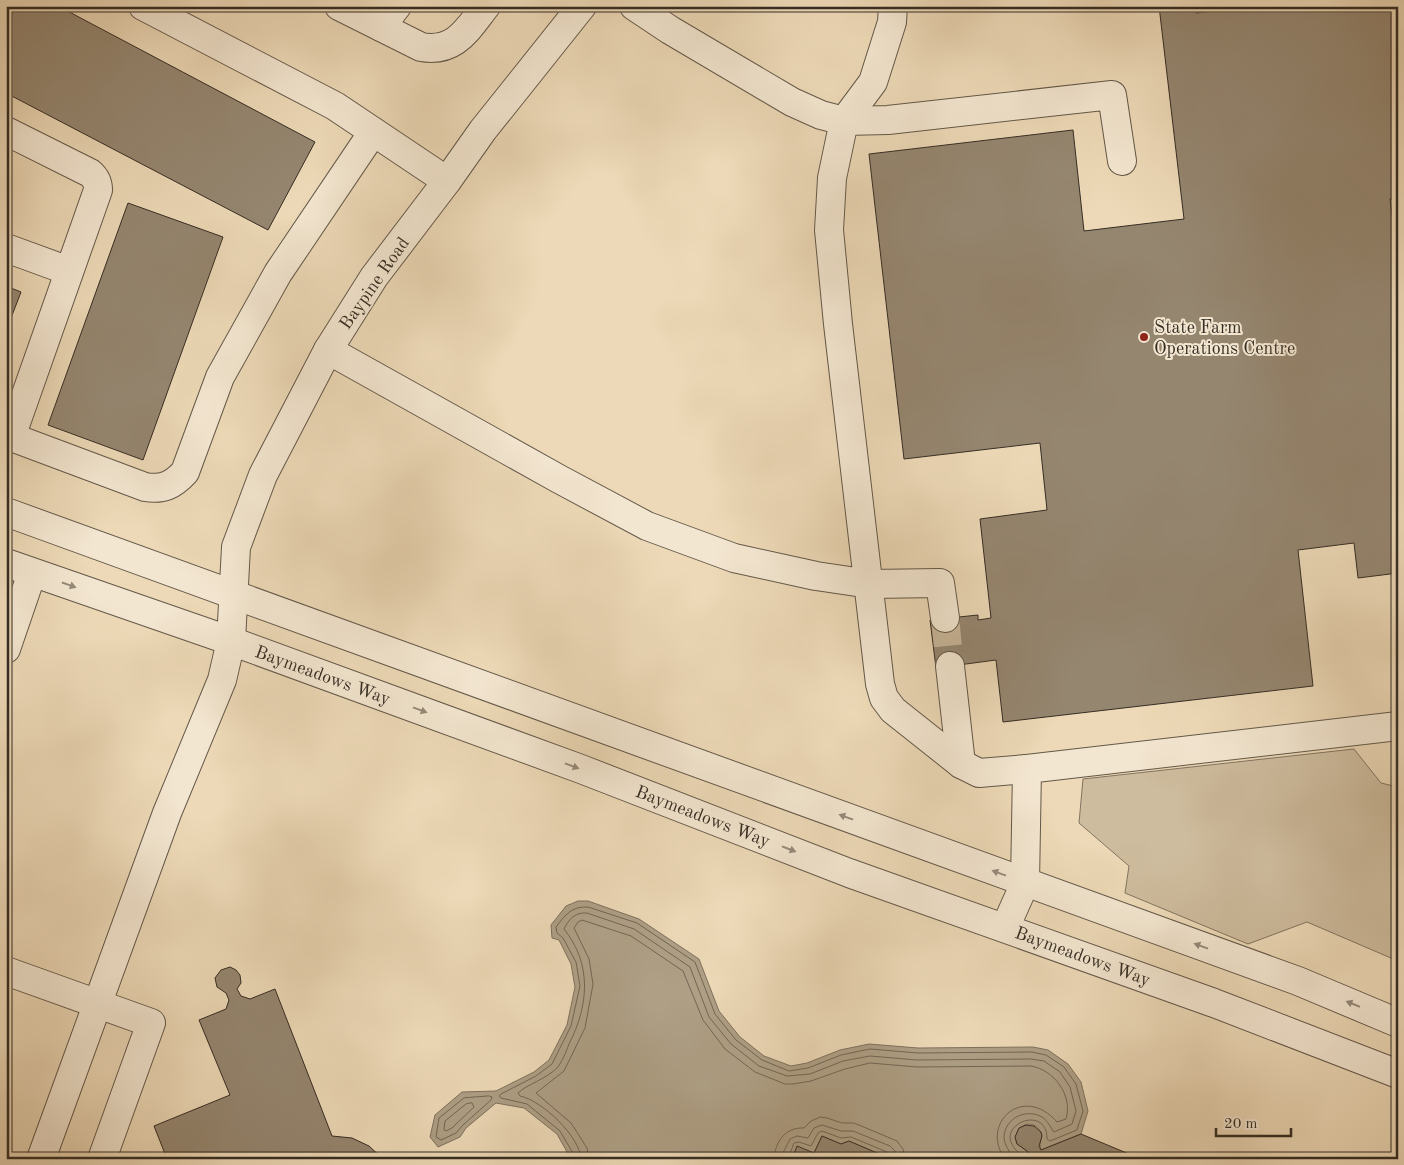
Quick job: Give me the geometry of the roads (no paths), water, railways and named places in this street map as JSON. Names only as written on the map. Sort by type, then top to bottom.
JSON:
[{"type":"street","points":[[143,6],[335,106],[448,181]]},
{"type":"street","points":[[340,6],[389,16],[421,47],[433,49],[441,48],[456,41],[486,6]]},
{"type":"street","name":"Baypine Road","points":[[41,1159],[172,799],[222,680],[231,641],[236,547],[263,475],[328,350],[374,277],[448,181],[484,130],[582,6]]},
{"type":"street","points":[[634,6],[670,30],[792,102],[821,115],[844,121],[888,120],[1112,95],[1122,162]]},
{"type":"street","points":[[893,6],[892,22],[873,82],[844,121],[832,178],[828,230],[880,684],[884,698],[893,710],[961,764],[979,773],[1398,726]]},
{"type":"street","points":[[6,131],[90,174],[98,183],[98,190],[9,436],[145,487],[155,489],[174,484],[185,472],[220,378],[278,274],[373,132]]},
{"type":"street","points":[[6,248],[69,271]]},
{"type":"street","points":[[328,350],[558,479],[647,526],[734,558],[816,576],[870,584],[940,583],[944,618]]},
{"type":"street","points":[[6,512],[1298,982],[1398,1023]]},
{"type":"street","name":"Baymeadows Way","points":[[6,563],[231,641],[581,769],[849,873],[1214,1003],[1398,1074]]},
{"type":"street","points":[[6,649],[32,573]]},
{"type":"street","points":[[950,666],[961,764]]},
{"type":"street","points":[[1005,928],[1025,882],[1027,769]]},
{"type":"street","points":[[6,972],[151,1023],[102,1159]]},
{"type":"water","points":[[578,901],[588,901],[639,919],[699,959],[719,1011],[740,1037],[764,1056],[791,1066],[807,1063],[840,1050],[869,1044],[918,1048],[1033,1047],[1048,1050],[1068,1064],[1081,1082],[1088,1111],[1081,1134],[1041,1150],[1040,1131],[1032,1124],[1027,1124],[1019,1129],[1016,1138],[1017,1144],[1029,1154],[1019,1159],[891,1159],[849,1141],[841,1144],[822,1136],[814,1153],[788,1159],[772,1157],[771,1159],[571,1159],[557,1134],[524,1108],[496,1103],[466,1128],[460,1137],[438,1147],[430,1137],[435,1115],[462,1092],[496,1091],[534,1072],[549,1060],[567,1025],[575,987],[571,964],[559,940],[552,938],[551,925],[566,906]]},
{"type":"tunnel","points":[[945,618],[950,666]]},
{"type":"place","name":"State Farm Operations Centre","points":[[1144,337]]}]
